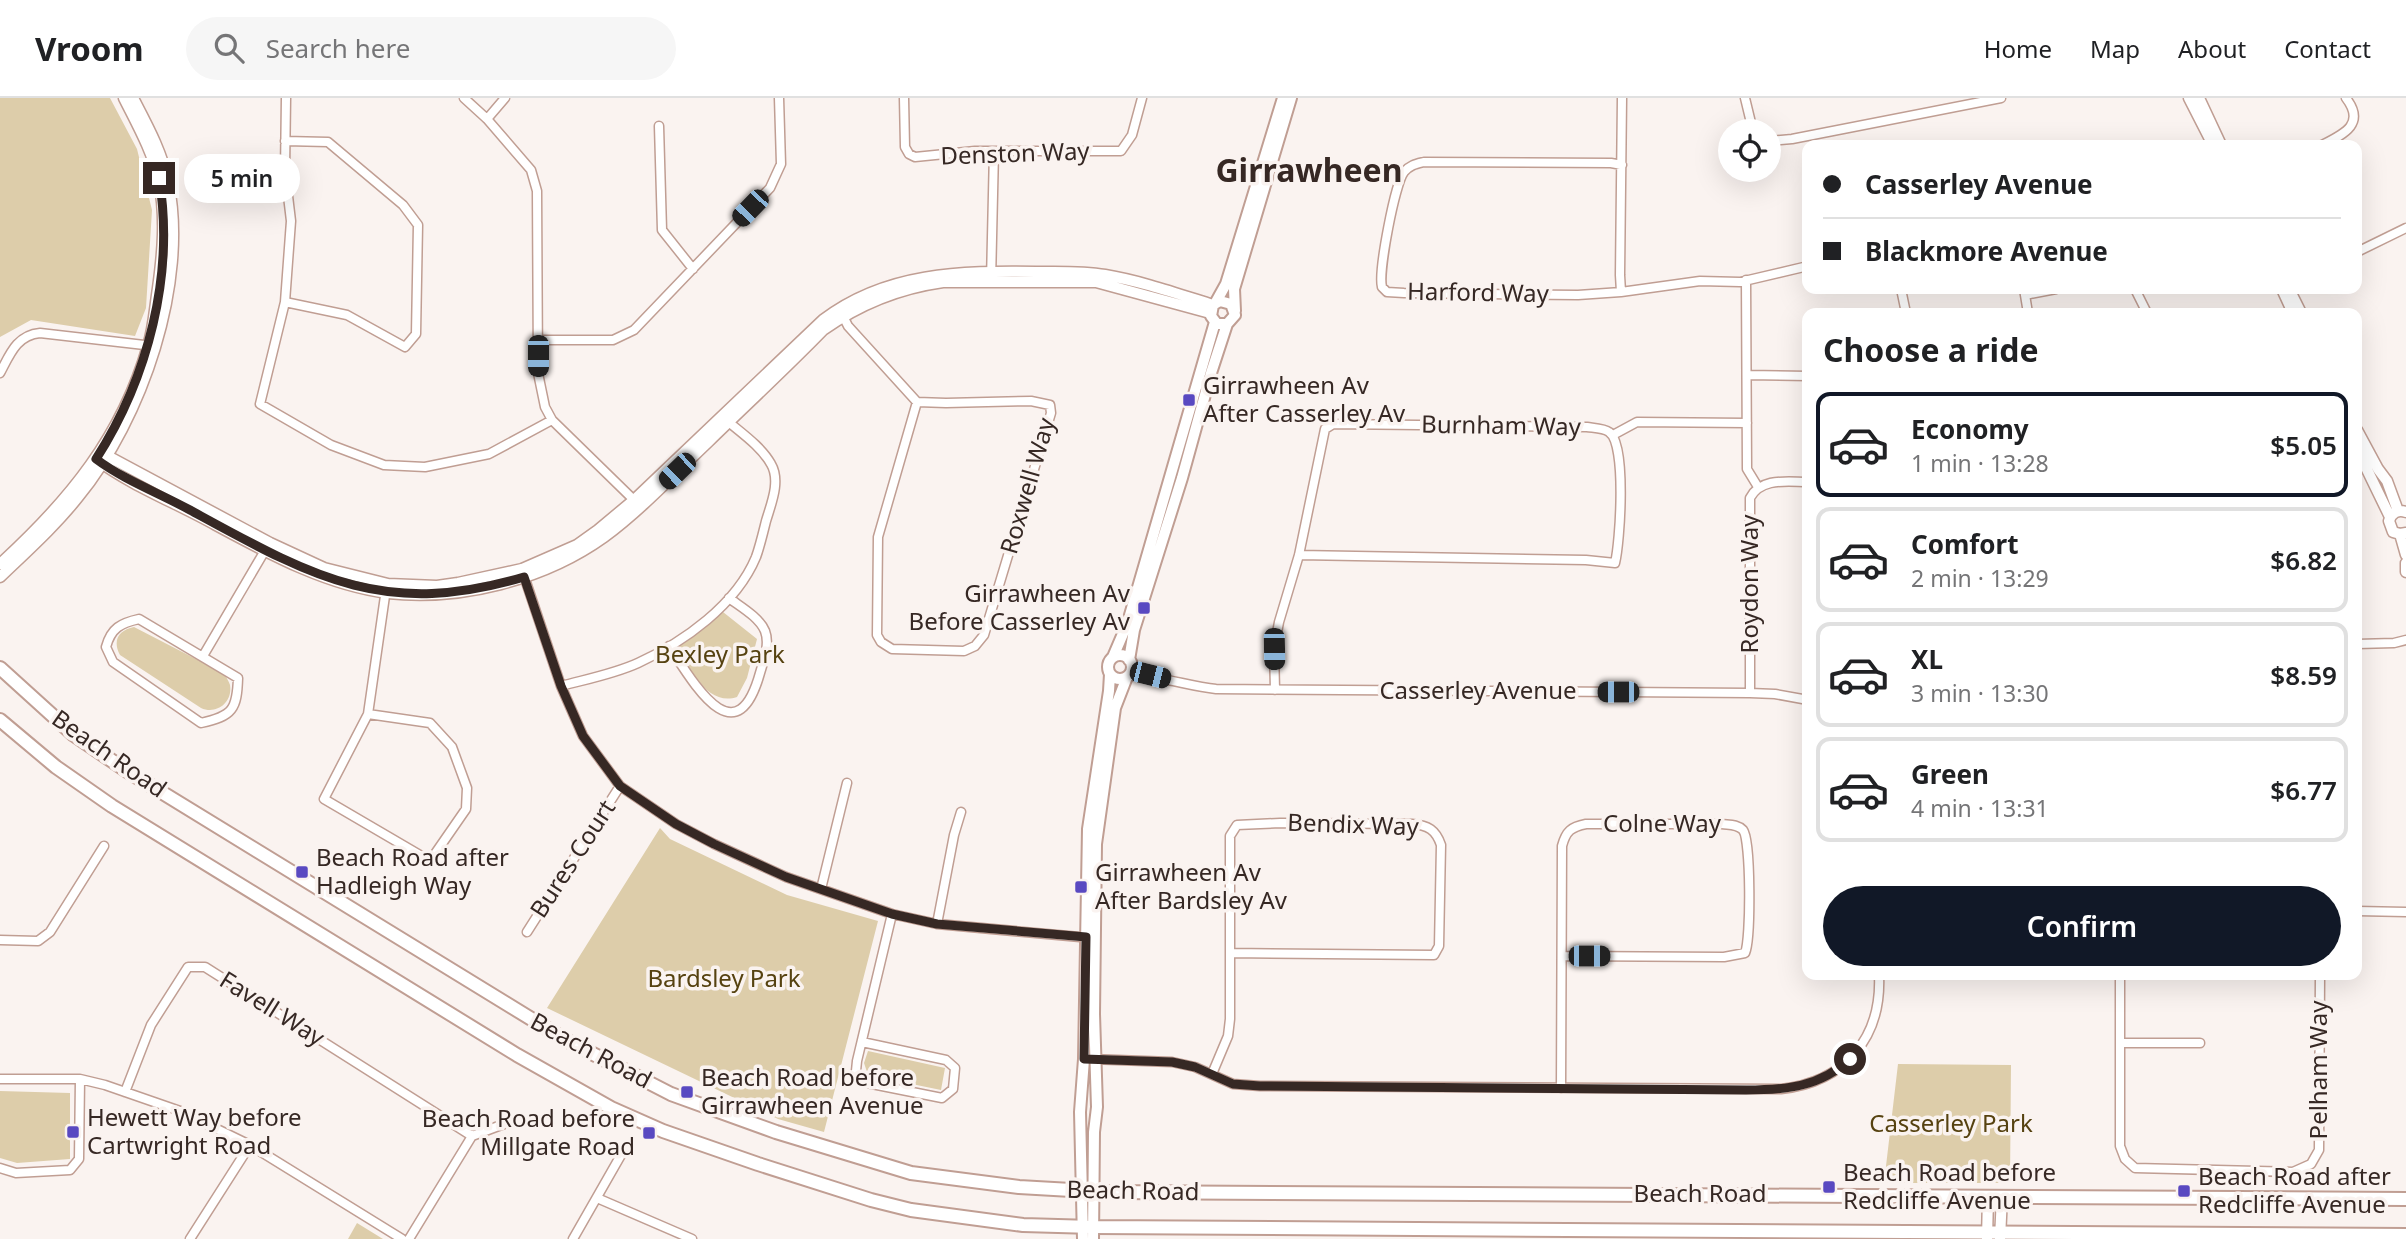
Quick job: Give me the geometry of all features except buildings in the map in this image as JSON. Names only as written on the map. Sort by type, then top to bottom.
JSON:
[{"type":"main road","points":[[1088,1233],[1088,1191],[1080,1112],[1089,1059],[1088,829],[1110,691],[1108,663],[1128,622],[1213,310],[1226,284],[1283,98]]},
{"type":"main road","points":[[1213,310],[1221,325],[1234,319],[1234,289],[1291,98]]},
{"type":"main road","points":[[1213,310],[1228,301],[1235,311]]},
{"type":"main road","points":[[1090,938],[1098,822],[1115,708],[1129,669],[1134,630],[1227,324]]},
{"type":"main road","points":[[1113,657],[1122,656],[1129,669]]},
{"type":"main road","name":"Beach Road","points":[[0,668],[74,735],[127,771],[500,1001],[628,1073],[671,1094],[776,1132],[911,1173],[1019,1187],[1088,1191],[2406,1199]]},
{"type":"main road","points":[[1110,674],[1119,679],[1129,669]]},
{"type":"main road","name":"Beach Road","points":[[0,720],[56,767],[112,806],[517,1055],[611,1108],[713,1149],[898,1207],[1088,1233],[2406,1235]]},
{"type":"main road","points":[[1088,1191],[1097,1107],[1089,1059]]},
{"type":"street","points":[[124,98],[149,150],[159,178],[162,199],[162,255],[152,346]]},
{"type":"street","points":[[0,577],[79,497],[135,406],[152,346],[171,254],[172,206],[164,165],[133,98]]},
{"type":"street","points":[[286,98],[285,171],[292,221],[285,302],[260,404],[331,445],[384,465],[425,467],[489,454],[552,420]]},
{"type":"street","points":[[464,98],[487,119],[531,170],[537,191],[540,392],[552,420],[637,503]]},
{"type":"street","points":[[487,119],[505,98]]},
{"type":"street","points":[[538,340],[612,340],[634,330],[770,188],[781,164],[779,98]]},
{"type":"street","name":"Denston Way","points":[[904,98],[905,147],[908,154],[915,157],[994,151],[1121,151],[1132,135],[1142,98]]},
{"type":"street","points":[[1622,98],[1621,292],[1700,281],[1740,282],[1802,267]]},
{"type":"street","points":[[1745,98],[1750,119]]},
{"type":"street","points":[[1781,140],[2001,98]]},
{"type":"street","points":[[2189,98],[2210,140]]},
{"type":"street","points":[[2199,98],[2219,140]]},
{"type":"street","points":[[2332,140],[2348,132],[2353,121],[2354,111],[2346,98]]},
{"type":"street","points":[[659,126],[662,230],[692,269]]},
{"type":"street","points":[[285,141],[328,142],[403,205],[418,225],[416,334],[405,347],[347,315],[285,302]]},
{"type":"street","points":[[991,276],[994,151]]},
{"type":"street","name":"Harford Way","points":[[1621,292],[1578,295],[1387,292],[1381,287],[1380,281],[1398,188],[1405,170],[1413,165],[1424,162],[1539,162],[1622,165]]},
{"type":"street","points":[[2362,250],[2406,228]]},
{"type":"street","points":[[101,458],[320,575],[387,588],[441,594],[470,590],[523,573],[582,551],[605,536],[841,313],[924,285],[991,276],[1096,282],[1213,310]]},
{"type":"street","points":[[1746,280],[1747,469],[1758,487]]},
{"type":"street","points":[[841,313],[848,326],[916,401]]},
{"type":"street","points":[[0,373],[16,344],[30,334],[152,346]]},
{"type":"street","points":[[1747,374],[1802,376]]},
{"type":"street","name":"Roxwell Way","points":[[916,401],[1031,401],[1050,405],[1051,413],[984,635],[975,646],[964,650],[892,649],[877,635],[878,537],[916,401]]},
{"type":"street","points":[[561,686],[638,663],[668,646],[714,614],[729,598],[755,557],[776,476],[772,464],[760,450],[726,419]]},
{"type":"street","points":[[1613,436],[1637,422],[1747,422]]},
{"type":"street","name":"Burnham Way","points":[[1275,690],[1274,649],[1279,622],[1299,555],[1325,429],[1333,424],[1587,427],[1608,431],[1613,436],[1620,458],[1619,548],[1615,563],[1586,560],[1299,555]]},
{"type":"street","points":[[2362,439],[2388,481],[2398,514],[2391,529],[2403,534],[2406,555]]},
{"type":"street","points":[[2362,457],[2398,514]]},
{"type":"street","points":[[0,564],[54,512],[101,458]]},
{"type":"street","name":"Roydon Way","points":[[1750,693],[1750,498],[1758,487],[1772,482],[1802,482]]},
{"type":"street","points":[[203,656],[267,547]]},
{"type":"street","points":[[2406,563],[2406,572]]},
{"type":"street","points":[[523,573],[561,686],[583,736],[620,786],[676,824],[786,877],[892,914],[937,924],[1090,938]]},
{"type":"street","points":[[368,714],[430,723],[452,747],[467,788],[466,809],[430,861],[324,799],[368,714],[387,588]]},
{"type":"street","points":[[668,646],[709,702],[732,712],[742,710],[750,702],[756,688],[767,640],[764,628],[756,619],[729,598]]},
{"type":"street","points":[[139,619],[203,656],[238,677],[237,701],[222,718],[201,723],[122,670],[113,662],[106,647],[109,633],[124,622],[139,619]]},
{"type":"street","points":[[2362,644],[2406,640]]},
{"type":"street","name":"Casserley Avenue","points":[[1129,669],[1200,688],[1750,693],[1802,699]]},
{"type":"street","points":[[821,888],[847,783]]},
{"type":"street","name":"Bures Court","points":[[527,932],[620,786]]},
{"type":"street","points":[[937,924],[961,812]]},
{"type":"street","name":"Bendix Way","points":[[1212,1074],[1228,1036],[1230,836],[1237,825],[1412,824],[1424,825],[1433,830],[1438,838],[1441,845],[1439,946],[1434,955],[1230,954]]},
{"type":"street","name":"Colne Way","points":[[1561,1088],[1562,846],[1570,829],[1586,824],[1722,824],[1742,828],[1747,837],[1748,853],[1749,937],[1745,953],[1724,957],[1562,956]]},
{"type":"street","points":[[0,940],[38,941],[50,932],[104,846]]},
{"type":"street","points":[[2362,911],[2406,912]]},
{"type":"street","points":[[862,1042],[946,1060],[955,1069],[953,1090],[942,1098],[867,1083],[856,1071],[862,1042],[892,914]]},
{"type":"street","name":"Favell Way","points":[[125,1092],[151,1026],[188,967],[205,967],[472,1136]]},
{"type":"street","points":[[1089,1059],[1172,1062],[1212,1074],[1233,1084],[1260,1086],[1764,1090],[1809,1085],[1843,1066],[1868,1034],[1877,1007],[1879,980]]},
{"type":"street","name":"Pelham Way","points":[[2120,980],[2120,1151],[2125,1159],[2135,1168],[2293,1172],[2311,1164],[2319,1150],[2320,980]]},
{"type":"street","points":[[2120,1043],[2200,1043]]},
{"type":"street","points":[[0,1079],[80,1079],[180,1111],[250,1145],[402,1239]]},
{"type":"street","points":[[0,1168],[16,1172],[70,1170],[79,1159],[80,1079]]},
{"type":"street","points":[[409,1239],[472,1136],[504,1124]]},
{"type":"street","points":[[190,1239],[250,1145]]},
{"type":"street","points":[[573,1239],[621,1155]]},
{"type":"street","points":[[1988,1196],[1994,1235]]},
{"type":"street","points":[[1994,1235],[2002,1196]]},
{"type":"street","points":[[597,1198],[692,1239]]},
{"type":"green space","points":[[0,98],[110,98],[137,149],[152,210],[146,308],[135,336],[31,320],[0,337]]},
{"type":"green space","name":"Bexley Park","points":[[723,612],[757,639],[747,678],[737,697],[726,699],[708,691],[700,683],[676,647]]},
{"type":"green space","points":[[134,627],[225,674],[230,685],[226,702],[218,709],[201,708],[120,655],[118,636]]},
{"type":"green space","name":"Bardsley Park","points":[[660,828],[670,839],[787,895],[878,921],[824,1132],[778,1119],[547,1008]]},
{"type":"green space","points":[[868,1051],[945,1068],[941,1090],[868,1075],[864,1063]]},
{"type":"green space","name":"Casserley Park","points":[[1898,1064],[2011,1065],[2010,1183],[1884,1183]]},
{"type":"green space","points":[[0,1091],[70,1093],[70,1159],[17,1163],[0,1158]]},
{"type":"green space","points":[[357,1223],[383,1239],[348,1239]]},
{"type":"place","name":"Girrawheen Av After Casserley Av","points":[[1189,400]]},
{"type":"place","name":"Girrawheen Av Before Casserley Av","points":[[1144,608]]},
{"type":"place","name":"Beach Road after Hadleigh Way","points":[[302,872]]},
{"type":"place","name":"Girrawheen Av After Bardsley Av","points":[[1081,887]]},
{"type":"place","name":"Beach Road before Girrawheen Avenue","points":[[687,1092]]},
{"type":"place","name":"Hewett Way before Cartwright Road","points":[[73,1132]]},
{"type":"place","name":"Beach Road before Millgate Road","points":[[649,1133]]},
{"type":"place","name":"Beach Road before Redcliffe Avenue","points":[[1829,1187]]},
{"type":"place","name":"Beach Road after Redcliffe Avenue","points":[[2184,1191]]},
{"type":"district","name":"Girrawheen","points":[[1309,171]]},
{"type":"route","points":[[159,178],[163,240],[153,324],[138,376],[96,459],[265,551],[320,575],[362,588],[386,593],[441,594],[524,577],[571,710],[595,755],[620,786],[676,824],[714,844],[786,877],[892,914],[937,924],[1086,937],[1084,1059],[1181,1063],[1233,1084],[1246,1086],[1746,1090],[1809,1085],[1831,1074],[1850,1059]]}]
